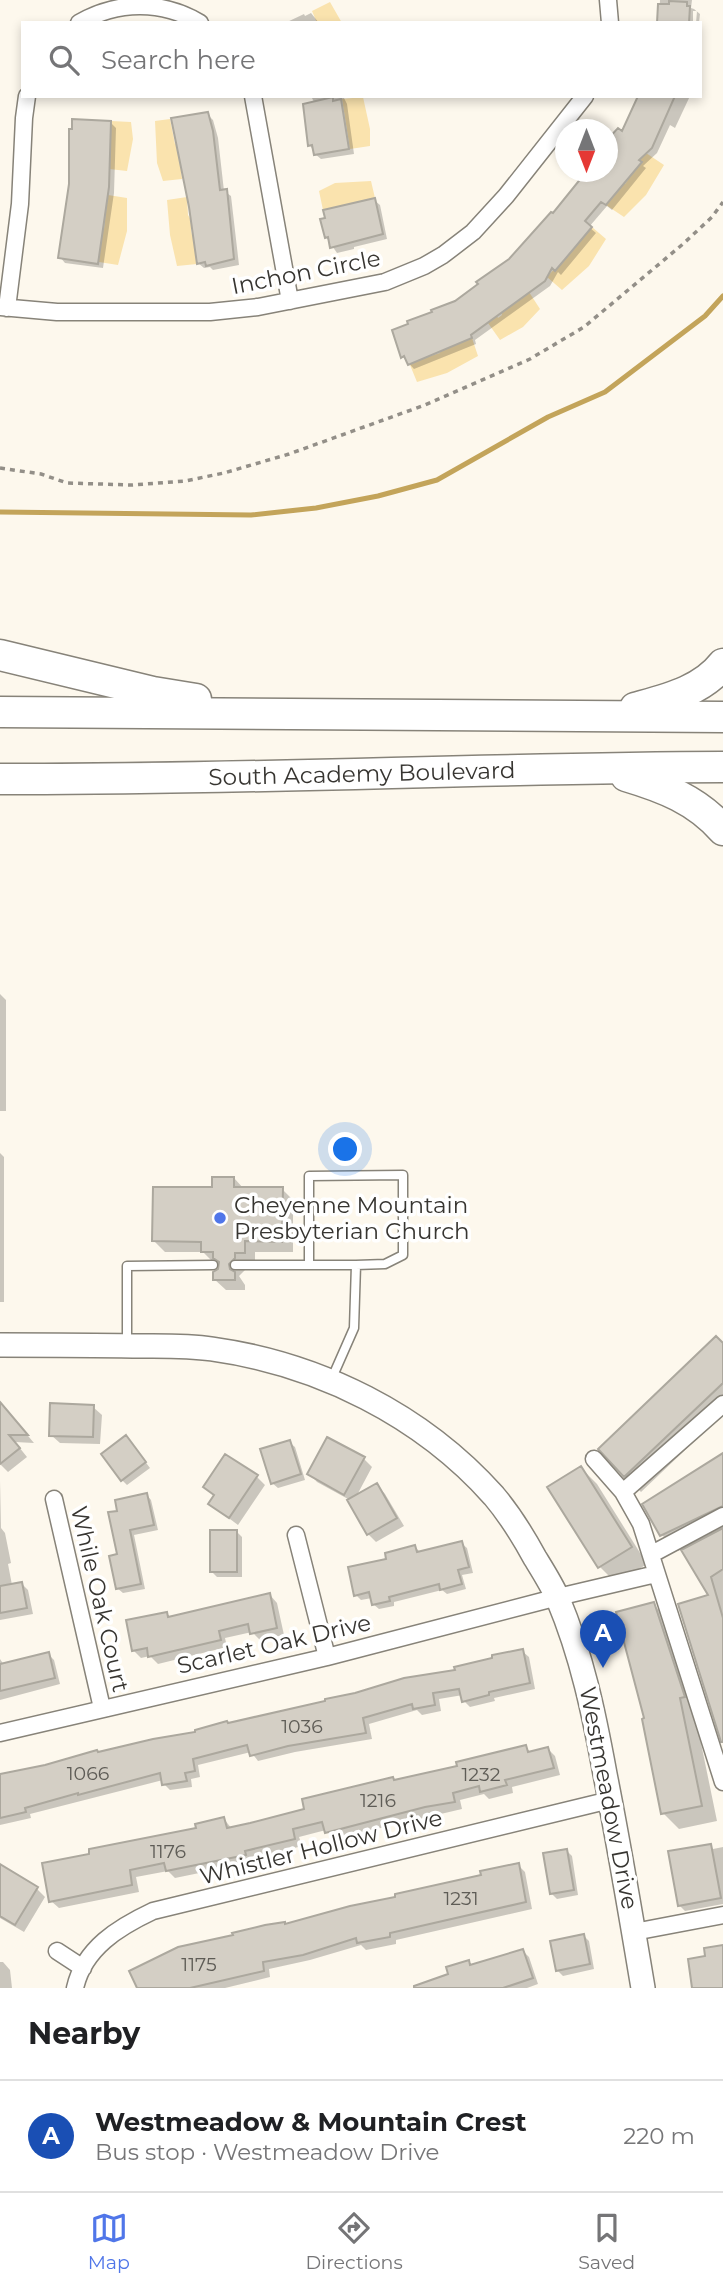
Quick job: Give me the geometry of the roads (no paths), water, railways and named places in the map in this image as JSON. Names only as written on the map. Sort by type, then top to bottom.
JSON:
[{"type":"highway","points":[[0,655],[153,691],[318,714]]},
{"type":"highway","points":[[608,716],[690,690],[715,675],[723,664]]},
{"type":"highway","points":[[0,712],[723,717]]},
{"type":"highway","name":"South Academy Boulevard","points":[[0,779],[723,767]]},
{"type":"highway","points":[[602,768],[657,786],[690,801],[713,818],[723,830]]},
{"type":"highway","points":[[0,798],[106,779]]},
{"type":"street","points":[[608,0],[610,21]]},
{"type":"street","points":[[83,21],[104,11],[134,6],[167,9],[196,21]]},
{"type":"street","points":[[4,307],[20,204],[27,98]]},
{"type":"street","points":[[253,98],[290,301]]},
{"type":"street","name":"Inchon Circle","points":[[4,307],[57,312],[210,312],[290,301],[385,282],[424,266],[460,243],[488,218],[583,98]]},
{"type":"street","name":"Westmeadow Drive","points":[[0,1345],[211,1349],[260,1358],[307,1371],[360,1393],[408,1422],[451,1454],[501,1505],[521,1533],[558,1597],[580,1658],[610,1800],[643,1988]]},
{"type":"street","points":[[623,1492],[723,1404]]},
{"type":"street","points":[[594,1460],[623,1492],[641,1524],[723,1782]]},
{"type":"street","name":"While Oak Court","points":[[54,1499],[102,1708]]},
{"type":"street","points":[[652,1553],[723,1516]]},
{"type":"street","points":[[296,1535],[327,1657]]},
{"type":"street","name":"Scarlet Oak Drive","points":[[0,1733],[327,1657],[656,1574]]},
{"type":"street","name":"Whistler Hollow Drive","points":[[75,1988],[92,1953],[106,1939],[128,1923],[153,1911],[610,1800]]},
{"type":"street","points":[[634,1932],[723,1915]]},
{"type":"street","points":[[57,1951],[83,1968]]},
{"type":"lane","points":[[235,1265],[309,1265],[356,1265],[385,1264],[403,1255],[403,1175],[309,1176],[309,1265]]},
{"type":"lane","points":[[127,1346],[127,1266],[213,1265]]},
{"type":"lane","points":[[330,1381],[354,1328],[356,1265]]},
{"type":"waterway","points":[[0,512],[251,515],[316,508],[378,496],[437,480],[548,417],[605,392],[705,316],[723,296]]},
{"type":"place","name":"Cheyenne Mountain Presbyterian Church","points":[[220,1218]]},
{"type":"place","name":"Westmeadow & Mountain Crest","points":[[603,1668]]}]
